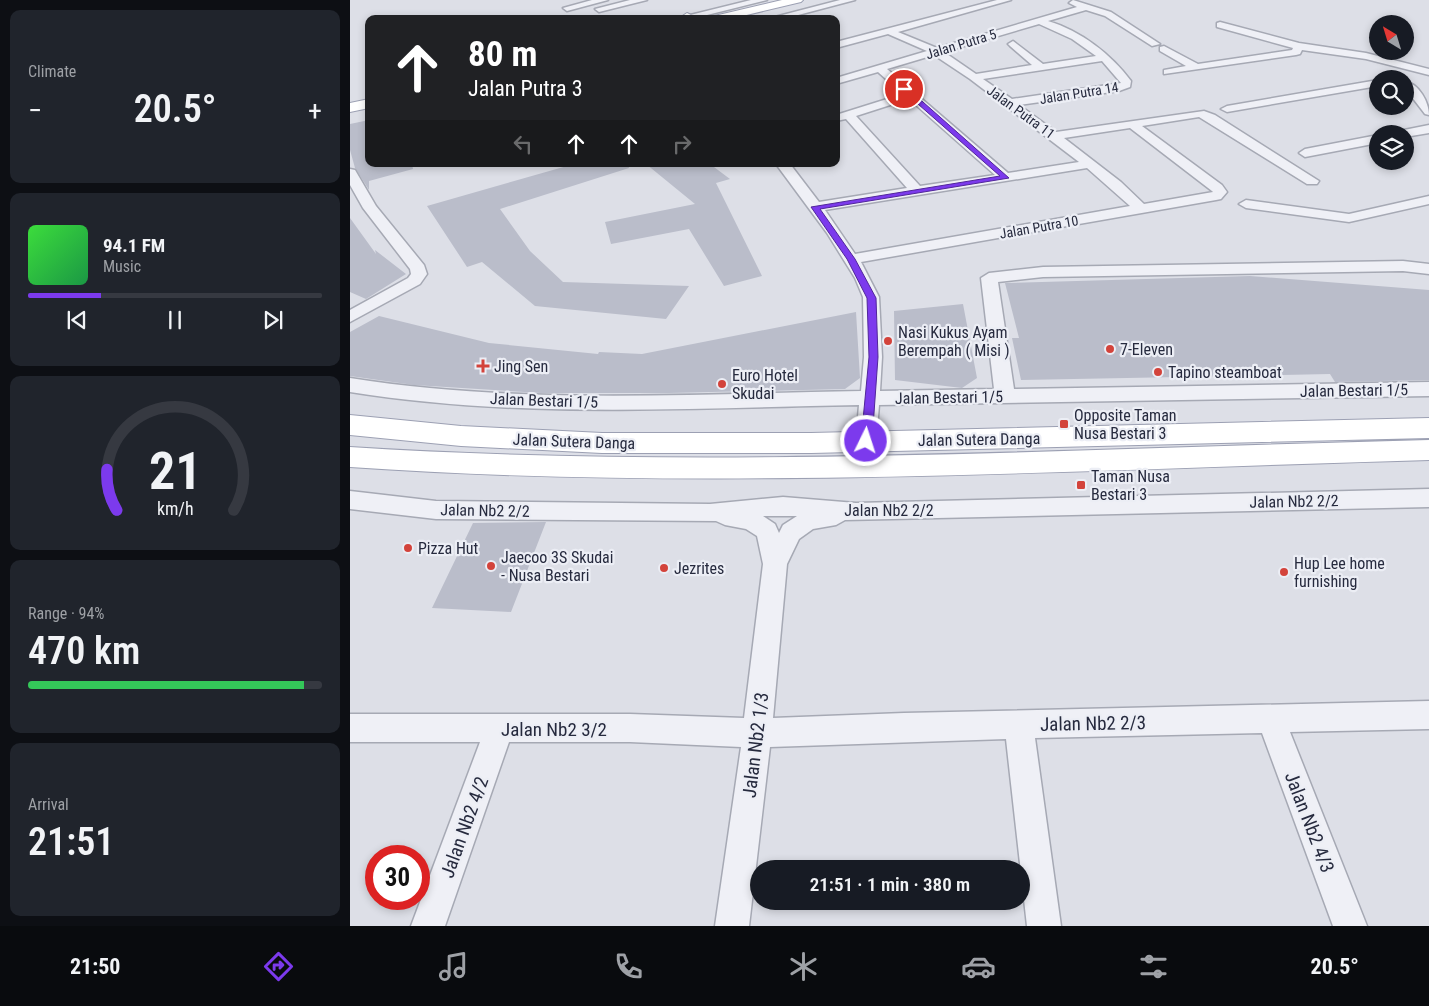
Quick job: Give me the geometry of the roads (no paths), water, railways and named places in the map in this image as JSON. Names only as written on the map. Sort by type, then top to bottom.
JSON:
[{"type":"main road","points":[[731,15],[797,0]]},
{"type":"main road","points":[[753,15],[817,0]]},
{"type":"main road","points":[[350,101],[365,98]]},
{"type":"main road","points":[[350,108],[365,105]]},
{"type":"main road","name":"Jalan Sutera Danga","points":[[350,425],[461,436],[602,444],[866,441],[1429,428]]},
{"type":"main road","name":"Jalan Sutera Danga","points":[[350,457],[441,464],[593,469],[804,468],[1429,450]]},
{"type":"street","points":[[577,15],[564,6],[604,0]]},
{"type":"street","points":[[609,15],[599,9],[643,0]]},
{"type":"street","points":[[696,15],[763,0]]},
{"type":"street","points":[[787,15],[851,0]]},
{"type":"street","points":[[840,34],[972,0]]},
{"type":"street","points":[[840,44],[1008,0]]},
{"type":"street","points":[[1063,0],[1108,14],[1194,67]]},
{"type":"street","name":"Jalan Putra 5","points":[[840,80],[1086,7]]},
{"type":"street","name":"Jalan Putra 14","points":[[1010,103],[1119,88],[1126,85],[1126,81],[1105,58],[1065,29],[1039,21]]},
{"type":"street","points":[[1220,25],[1297,49],[1358,63],[1369,70]]},
{"type":"street","name":"Jalan Putra 11","points":[[888,32],[935,51],[974,77],[1090,164],[1142,210]]},
{"type":"street","points":[[1013,44],[1040,67]]},
{"type":"street","points":[[1168,72],[1297,49],[1366,56],[1429,72]]},
{"type":"street","points":[[974,77],[1105,58]]},
{"type":"street","points":[[880,68],[1006,178]]},
{"type":"street","points":[[1227,109],[1369,82]]},
{"type":"street","points":[[1414,92],[1429,112]]},
{"type":"street","points":[[912,95],[842,117],[917,191]]},
{"type":"street","points":[[1054,136],[1200,113],[1211,116],[1312,181]]},
{"type":"street","name":"Jalan Putra 10","points":[[851,259],[1142,210],[1216,196],[1220,192],[1131,123]]},
{"type":"street","points":[[1414,132],[1429,129]]},
{"type":"street","points":[[1305,153],[1369,141]]},
{"type":"street","points":[[815,207],[1090,164]]},
{"type":"street","points":[[785,167],[851,259],[871,298],[874,357],[866,441]]},
{"type":"street","points":[[350,173],[370,208],[418,268],[418,274],[414,281],[350,317]]},
{"type":"street","points":[[1246,204],[1350,218],[1429,200]]},
{"type":"street","points":[[1005,396],[989,278],[1043,272],[1404,266],[1429,268]]},
{"type":"street","name":"Jalan Bestari 1/5","points":[[350,385],[407,394],[553,403],[1429,389]]},
{"type":"street","name":"Jalan Nb2 2/2","points":[[350,500],[436,510],[710,513],[750,506],[799,506],[856,512],[1429,498]]},
{"type":"street","name":"Jalan Nb2 1/3","points":[[775,564],[791,532],[807,521],[856,512]]},
{"type":"street","name":"Jalan Nb2 1/3","points":[[710,513],[750,520],[767,531],[775,564],[757,733],[732,926]]},
{"type":"street","name":"Jalan Nb2 2/3","points":[[757,733],[1429,715]]},
{"type":"street","name":"Jalan Nb2 4/3","points":[[1271,719],[1350,926]]},
{"type":"street","points":[[1019,725],[1044,926]]},
{"type":"street","name":"Jalan Nb2 3/2","points":[[350,728],[630,728],[757,733]]},
{"type":"street","name":"Jalan Nb2 4/2","points":[[428,926],[499,729]]},
{"type":"place","name":"Nasi Kukus Ayam Berempah ( Misi )","points":[[888,341]]},
{"type":"place","name":"7-Eleven","points":[[1110,349]]},
{"type":"place","name":"Jing Sen","points":[[483,366]]},
{"type":"place","name":"Tapino steamboat","points":[[1158,372]]},
{"type":"place","name":"Euro Hotel Skudai","points":[[722,384]]},
{"type":"place","name":"Opposite Taman Nusa Bestari 3","points":[[1064,424]]},
{"type":"place","name":"Taman Nusa Bestari 3","points":[[1081,485]]},
{"type":"place","name":"Pizza Hut","points":[[408,548]]},
{"type":"place","name":"Jaecoo 3S Skudai - Nusa Bestari","points":[[491,566]]},
{"type":"place","name":"Jezrites","points":[[664,568]]},
{"type":"place","name":"Hup Lee home furnishing","points":[[1284,572]]}]
